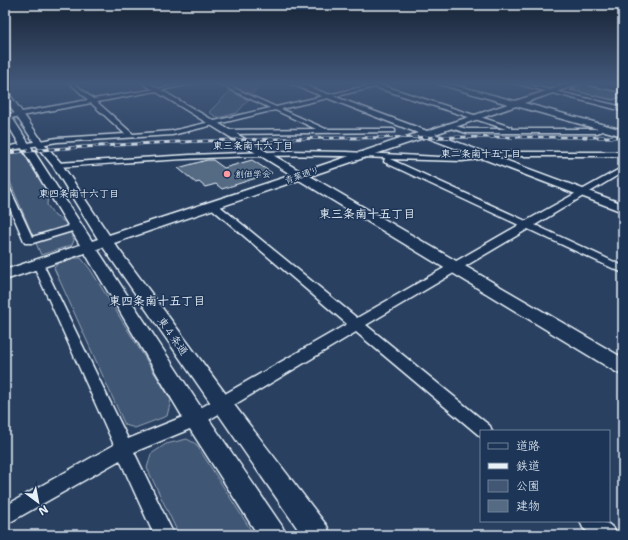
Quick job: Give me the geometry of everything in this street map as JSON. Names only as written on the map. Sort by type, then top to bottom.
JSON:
[{"type":"street","name":"東４条通","points":[[14,108],[39,143],[57,164],[106,241],[221,403],[318,535]]},
{"type":"street","points":[[49,108],[6,115],[196,419],[273,535]]},
{"type":"street","points":[[102,108],[131,136]]},
{"type":"street","points":[[188,108],[623,367]]},
{"type":"street","points":[[5,149],[57,140],[172,133],[274,108]]},
{"type":"street","points":[[275,108],[325,131]]},
{"type":"street","points":[[361,108],[623,208]]},
{"type":"street","points":[[447,108],[519,131]]},
{"type":"street","name":"青葉通り","points":[[5,275],[501,108]]},
{"type":"street","points":[[535,108],[623,132]]},
{"type":"street","points":[[447,126],[467,131],[597,131],[608,128]]},
{"type":"street","points":[[227,132],[393,131]]},
{"type":"street","points":[[57,164],[263,153],[366,154],[381,157],[490,157],[507,154],[623,154]]},
{"type":"street","points":[[381,157],[623,270]]},
{"type":"street","points":[[5,516],[125,448],[196,419],[623,169]]},
{"type":"street","points":[[5,187],[29,241],[76,227]]},
{"type":"street","points":[[213,205],[358,324],[483,430]]},
{"type":"street","points":[[38,264],[125,448],[164,535]]},
{"type":"street","points":[[591,522],[607,535]]},
{"type":"green space","points":[[213,108],[241,108],[237,113],[218,118],[209,112]]},
{"type":"green space","points":[[17,149],[23,150],[48,192],[47,205],[55,216],[65,222],[74,240],[72,245],[41,255],[5,170],[5,151]]},
{"type":"green space","points":[[74,258],[81,258],[90,269],[171,400],[167,416],[135,428],[125,425],[54,268],[58,263]]},
{"type":"green space","points":[[187,439],[196,444],[254,535],[179,535],[147,468],[151,454],[166,444]]},
{"type":"building","name":"創価学会","points":[[207,160],[213,160],[224,168],[252,160],[272,173],[222,189],[216,184],[205,187],[199,182],[196,183],[178,168]]},
{"type":"railway","points":[[5,153],[160,143],[314,138],[623,137]]},
{"type":"place","name":"創価学会","points":[[227,174]]},
{"type":"district","name":"東三条南十六丁目","points":[[253,145]]},
{"type":"district","name":"東二条南十五丁目","points":[[481,153]]},
{"type":"district","name":"東四条南十六丁目","points":[[79,193]]},
{"type":"district","name":"東三条南十五丁目","points":[[367,214]]},
{"type":"district","name":"東四条南十五丁目","points":[[157,301]]}]
